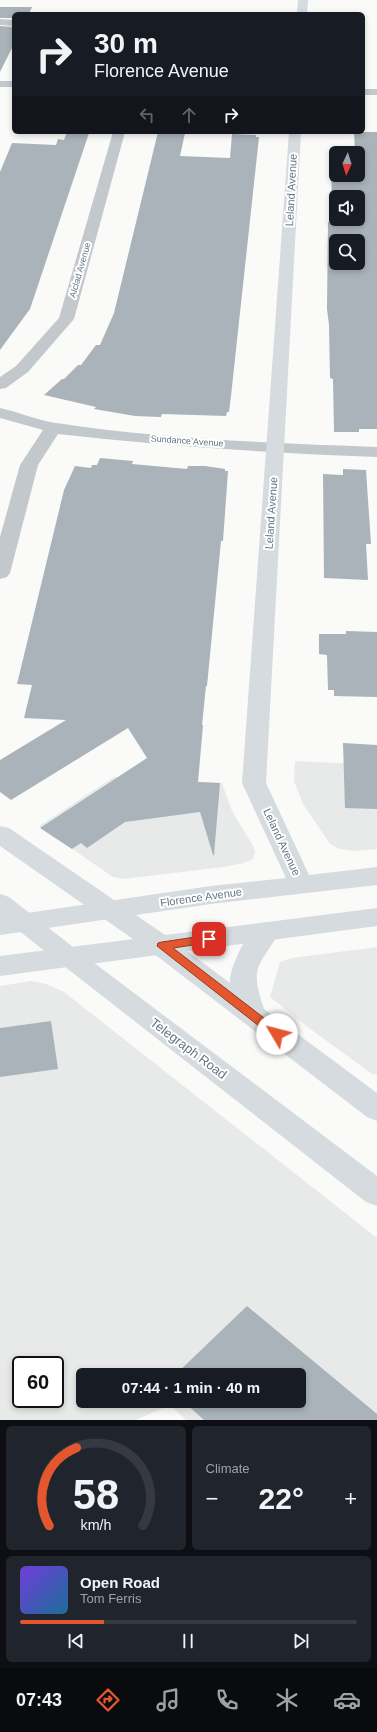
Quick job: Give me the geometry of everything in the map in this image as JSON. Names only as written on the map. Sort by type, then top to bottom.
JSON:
[{"type":"street","points":[[302,12],[303,0]]},
{"type":"street","points":[[0,22],[12,23]]},
{"type":"street","points":[[0,84],[12,84]]},
{"type":"street","points":[[365,92],[377,92]]},
{"type":"street","name":"Alclad Avenue","points":[[0,384],[22,369],[66,319],[118,134]]},
{"type":"street","name":"Leland Avenue","points":[[295,134],[254,783],[301,884]]},
{"type":"street","name":"Sundance Avenue","points":[[0,413],[53,428],[152,439],[275,448],[377,452]]},
{"type":"street","points":[[0,572],[29,465],[53,428]]},
{"type":"street","points":[[0,834],[109,911],[162,946],[377,1109]]},
{"type":"street","name":"Florence Avenue","points":[[0,926],[211,895],[377,876]]},
{"type":"street","name":"Telegraph Road","points":[[0,903],[68,958],[377,1193]]},
{"type":"street","points":[[0,966],[377,917]]},
{"type":"street","points":[[254,1016],[242,983],[242,975],[253,950],[267,931]]},
{"type":"shaded area","points":[[295,761],[377,765],[377,849],[355,851],[340,849],[330,844],[303,804],[294,781]]},
{"type":"shaded area","points":[[114,777],[222,783],[232,811],[253,846],[255,852],[253,859],[244,863],[223,867],[124,879],[113,877],[39,826]]},
{"type":"shaded area","points":[[377,947],[377,1074],[372,1074],[309,1028],[270,997],[280,962],[292,958]]},
{"type":"shaded area","points":[[31,981],[46,984],[64,992],[377,1238],[377,1420],[186,1420],[173,1408],[306,1408],[306,1368],[76,1368],[76,1408],[163,1408],[135,1420],[0,1420],[0,986]]},
{"type":"building","points":[[0,7],[32,7],[30,12],[12,12],[12,18],[0,18]]},
{"type":"building","points":[[0,26],[12,27],[12,48],[0,72]]},
{"type":"building","points":[[377,132],[377,429],[359,429],[359,432],[334,432],[333,379],[330,378],[329,325],[327,309],[328,222],[329,226],[365,226],[365,190],[332,190],[331,182],[365,182],[365,146],[355,146],[354,134]]},
{"type":"building","points":[[66,134],[89,134],[30,309],[0,350],[0,172],[12,143],[56,145],[58,139],[64,140]]},
{"type":"building","points":[[158,134],[185,134],[180,156],[230,158],[232,134],[256,135],[256,137],[259,137],[231,396],[229,412],[227,412],[226,416],[162,414],[161,417],[135,416],[94,409],[96,407],[44,395],[62,379],[64,379],[78,365],[81,365],[96,345],[100,345],[114,313]]},
{"type":"building","points":[[100,458],[133,461],[132,464],[187,469],[188,466],[205,466],[225,469],[225,471],[228,471],[223,541],[221,541],[202,725],[198,782],[220,783],[214,855],[200,812],[125,822],[87,848],[81,843],[72,849],[40,828],[147,758],[128,728],[11,800],[0,792],[0,760],[66,720],[24,718],[32,685],[17,684],[64,490],[75,466],[91,468],[92,465],[97,465]]},
{"type":"building","points":[[343,469],[366,470],[371,544],[366,544],[368,580],[324,578],[323,474],[343,475]]},
{"type":"building","points":[[346,631],[377,632],[377,697],[334,696],[334,690],[328,690],[327,655],[319,654],[319,634],[346,634]]},
{"type":"building","points":[[343,743],[377,745],[377,809],[345,808]]},
{"type":"building","points":[[51,1021],[58,1069],[0,1077],[0,1028]]},
{"type":"building","points":[[247,1306],[377,1414],[377,1420],[204,1420],[191,1408],[306,1408],[306,1368],[182,1368]]},
{"type":"route","points":[[209,939],[162,946],[277,1034]]}]
